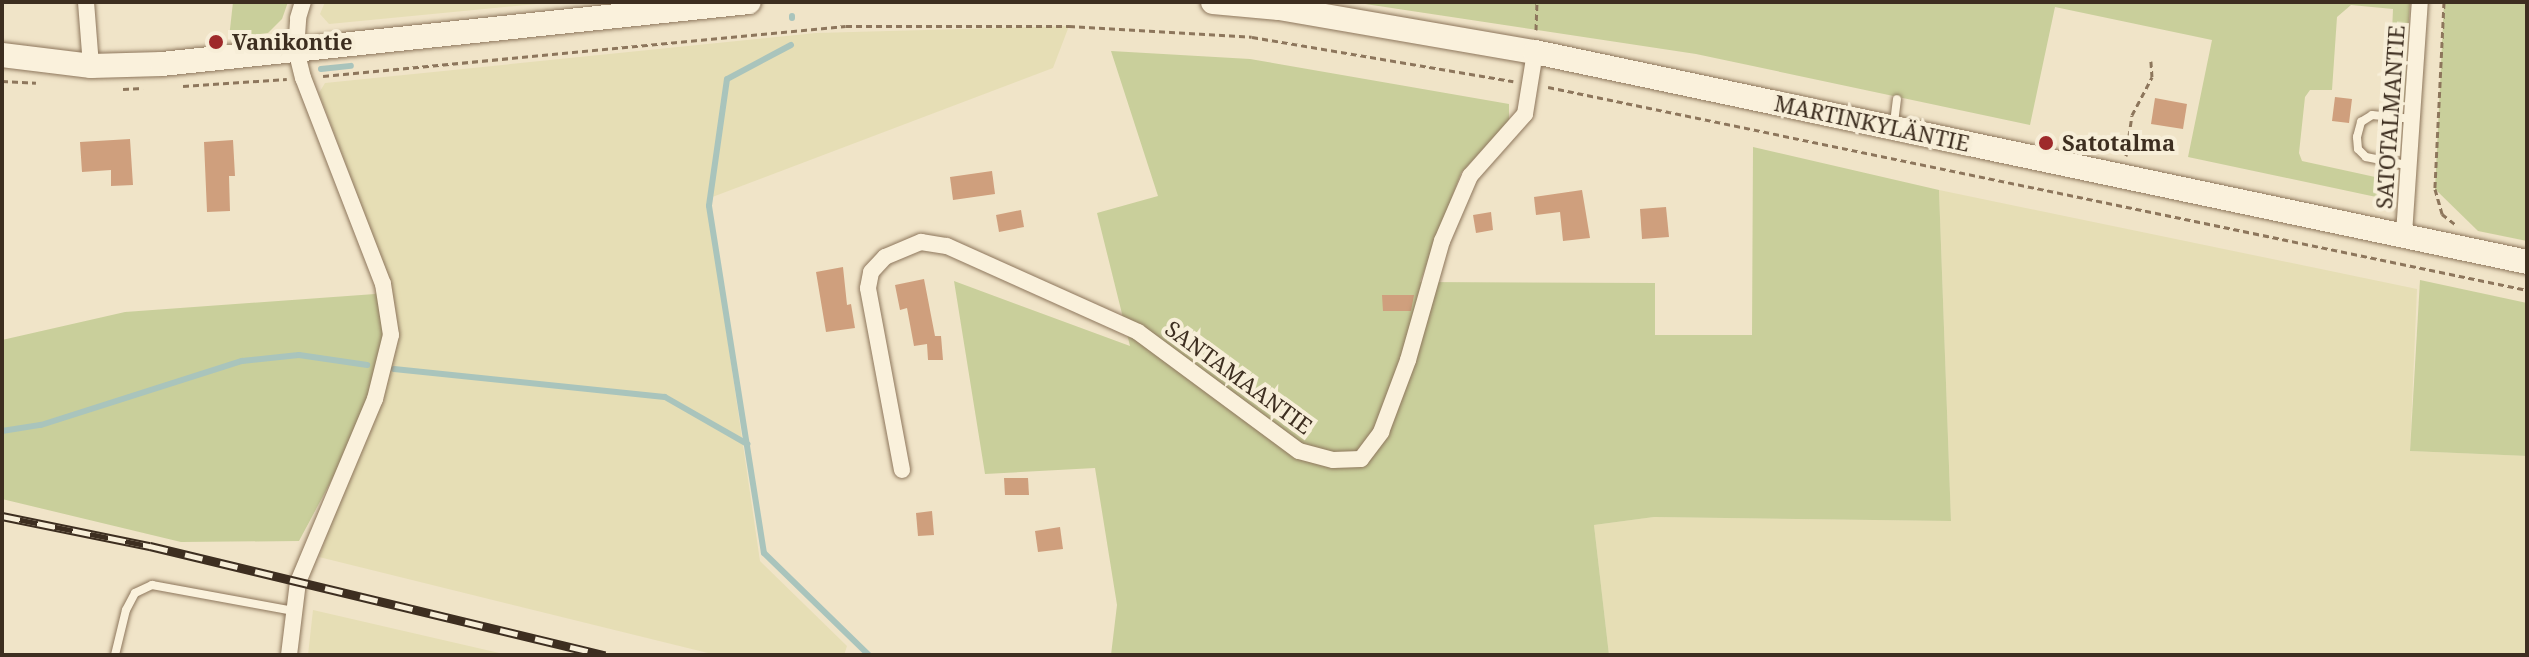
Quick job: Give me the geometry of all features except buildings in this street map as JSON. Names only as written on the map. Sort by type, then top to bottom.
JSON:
[{"type":"street","points":[[86,2],[91,66]]},
{"type":"street","points":[[289,655],[298,582],[375,399],[391,335],[383,284],[303,78],[296,50],[298,18],[303,2]]},
{"type":"street","points":[[2,55],[91,66],[162,64],[749,2]]},
{"type":"street","name":"MARTINKYLÄNTIE","points":[[1213,2],[1279,8],[1535,52],[2527,262]]},
{"type":"street","name":"SATOTALMANTIE","points":[[2404,234],[2420,2]]},
{"type":"street","name":"SANTAMAANTIE","points":[[902,470],[868,288],[871,272],[885,257],[921,242],[947,246],[1138,332],[1299,451],[1333,460],[1361,459],[1381,432],[1408,360],[1442,241],[1470,176],[1525,114],[1527,84],[1535,52]]},
{"type":"lane","points":[[1894,128],[1897,99]]},
{"type":"lane","points":[[2411,166],[2366,157],[2358,149],[2357,137],[2361,122],[2372,115],[2413,119]]},
{"type":"lane","points":[[115,655],[126,610],[135,593],[152,585],[294,612]]},
{"type":"path","points":[[1535,52],[1537,2]]},
{"type":"path","points":[[2444,2],[2435,189],[2442,214],[2468,234],[2461,277]]},
{"type":"path","points":[[303,78],[846,26],[1069,26],[1252,37],[1527,84],[2527,290]]},
{"type":"path","points":[[399,57],[400,69]]},
{"type":"path","points":[[2124,175],[2132,115],[2152,77],[2151,61]]},
{"type":"shaded area","points":[[325,2],[558,2],[329,24],[320,14]]},
{"type":"shaded area","points":[[1069,26],[1053,68],[707,199],[760,561],[847,646],[844,655],[716,655],[319,557],[375,399],[383,284],[358,197],[319,93],[325,83],[816,33]]},
{"type":"shaded area","points":[[1939,190],[2417,289],[2410,451],[2527,456],[2527,655],[1609,655],[1594,525],[1654,517],[1951,521]]},
{"type":"shaded area","points":[[313,610],[508,655],[308,655]]},
{"type":"green space","points":[[233,2],[288,2],[282,19],[268,33],[229,38]]},
{"type":"green space","points":[[1352,2],[2410,2],[2404,103],[2389,101],[2393,9],[2351,5],[2337,17],[2332,90],[2310,90],[2305,97],[2299,153],[2302,161],[2398,182],[2395,201],[2188,157],[2212,40],[2055,7],[2030,125],[1696,54]]},
{"type":"green space","points":[[2444,2],[2527,2],[2527,241],[2478,231],[2435,189]]},
{"type":"green space","points":[[1111,51],[1250,59],[1509,104],[1509,120],[1461,173],[1420,282],[1655,283],[1655,335],[1752,335],[1753,147],[1939,190],[1951,521],[1654,517],[1594,525],[1609,655],[1111,655],[1117,605],[1095,468],[985,474],[954,281],[1130,346],[1097,213],[1158,196]]},
{"type":"green space","points":[[2420,280],[2527,303],[2527,456],[2410,451]]},
{"type":"green space","points":[[383,284],[391,335],[375,399],[299,541],[181,542],[2,499],[2,340],[125,312],[375,294]]},
{"type":"waterway","points":[[791,45],[727,79],[709,206],[764,553],[869,655]]},
{"type":"waterway","points":[[321,69],[351,66]]},
{"type":"waterway","points":[[2,431],[41,425],[242,361],[299,355],[367,365]]},
{"type":"waterway","points":[[394,369],[665,397],[747,444]]},
{"type":"railway","points":[[2,516],[150,546],[605,655]]},
{"type":"place","name":"Vanikontie","points":[[216,42]]},
{"type":"place","name":"Satotalma","points":[[2046,143]]}]
